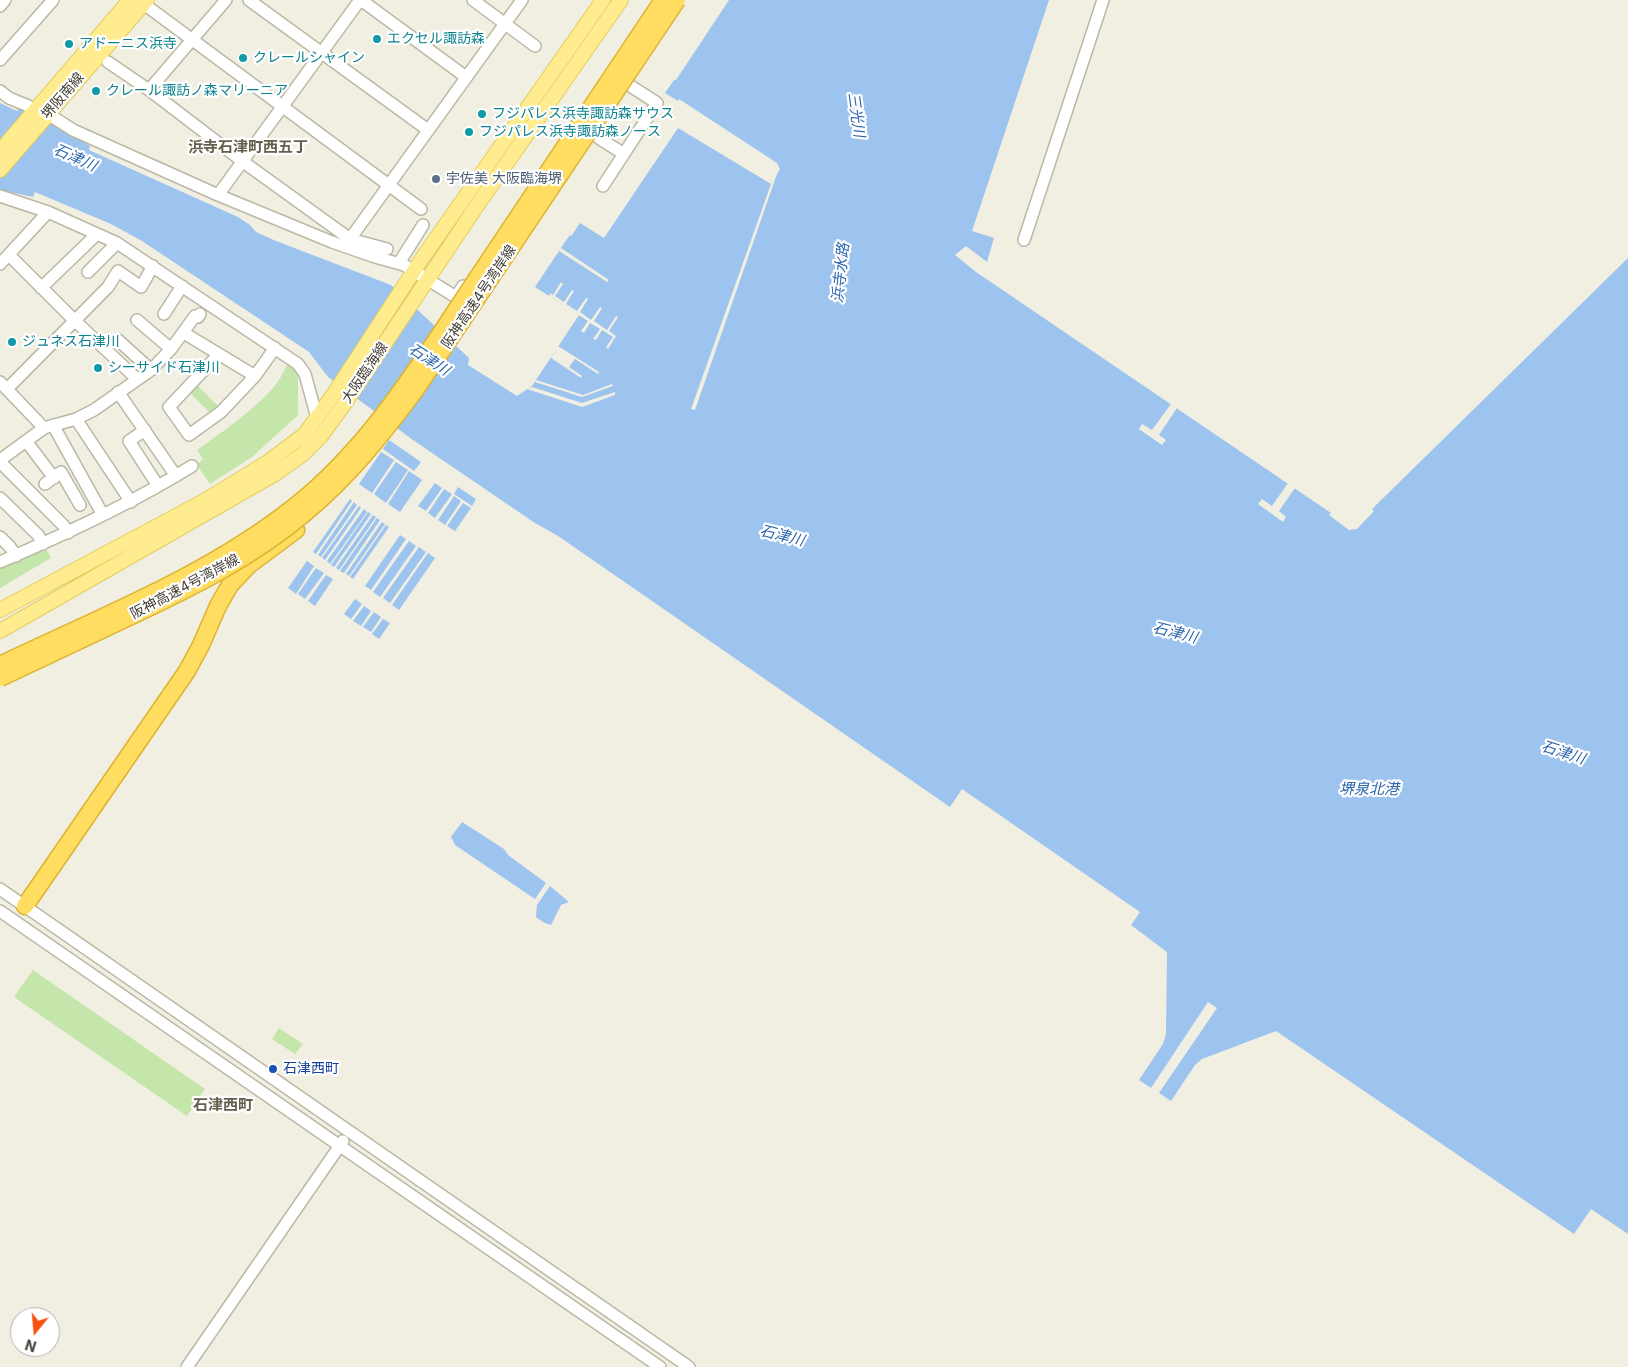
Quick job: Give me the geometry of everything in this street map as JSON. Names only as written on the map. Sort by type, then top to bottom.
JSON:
[{"type":"highway","name":"阪神高速4号湾岸線","points":[[0,663],[191,574],[228,553],[262,532],[296,506],[354,450],[378,422],[432,346],[663,0]]},
{"type":"highway","name":"阪神高速4号湾岸線","points":[[0,678],[198,583],[256,548],[304,514],[335,487],[387,428],[442,351],[677,0]]},
{"type":"highway","points":[[25,906],[187,670],[201,645],[220,601],[230,585],[250,565],[297,529],[332,497],[387,428]]},
{"type":"main road","name":"大阪臨海線","points":[[0,610],[206,500],[268,462],[305,434],[333,396],[414,271],[603,0]]},
{"type":"main road","name":"大阪臨海線","points":[[0,631],[275,474],[303,454],[321,436],[482,199],[621,0]]},
{"type":"main road","name":"堺阪南線","points":[[0,151],[41,113],[140,1]]},
{"type":"main road","name":"堺阪南線","points":[[0,170],[41,113]]},
{"type":"street","points":[[0,6],[5,0]]},
{"type":"street","points":[[0,60],[53,0]]},
{"type":"street","points":[[149,90],[226,0]]},
{"type":"street","points":[[249,0],[428,130]]},
{"type":"street","points":[[218,195],[360,0],[466,77]]},
{"type":"street","points":[[473,0],[535,46]]},
{"type":"street","points":[[350,239],[522,0]]},
{"type":"street","points":[[1024,240],[1103,0]]},
{"type":"street","points":[[140,1],[421,209]]},
{"type":"street","points":[[108,62],[149,90],[242,161],[350,239],[387,249]]},
{"type":"street","points":[[0,91],[9,98],[73,130],[218,195],[332,242],[399,263],[456,297],[607,71],[657,103],[603,186]]},
{"type":"street","points":[[574,122],[624,154]]},
{"type":"street","points":[[0,196],[48,212],[117,243],[298,364],[305,374],[317,418]]},
{"type":"street","points":[[0,264],[48,212]]},
{"type":"street","points":[[399,263],[423,226]]},
{"type":"street","points":[[41,288],[97,234]]},
{"type":"street","points":[[88,272],[117,243]]},
{"type":"street","points":[[9,255],[137,379]]},
{"type":"street","points":[[103,515],[48,427],[4,386],[108,287],[118,271],[141,287],[153,266]]},
{"type":"street","points":[[164,314],[182,286]]},
{"type":"street","points":[[68,533],[64,526],[1,458],[48,427],[76,420],[94,410],[151,370],[172,349],[195,316],[198,317],[200,314]]},
{"type":"street","points":[[138,320],[172,349]]},
{"type":"street","points":[[184,333],[255,376]]},
{"type":"street","points":[[118,340],[151,370]]},
{"type":"street","points":[[219,354],[169,407],[189,435],[220,412],[255,376],[275,348]]},
{"type":"street","points":[[118,392],[176,476]]},
{"type":"street","points":[[76,420],[131,502]]},
{"type":"street","points":[[145,430],[128,441],[158,486]]},
{"type":"street","points":[[26,441],[50,481],[61,472],[80,505]]},
{"type":"street","points":[[0,562],[68,533],[131,502],[192,466]]},
{"type":"street","points":[[0,498],[38,535],[43,544]]},
{"type":"street","points":[[0,537],[16,556]]},
{"type":"street","points":[[0,889],[689,1367]]},
{"type":"street","points":[[14,921],[25,906]]},
{"type":"street","points":[[0,911],[660,1367]]},
{"type":"street","points":[[188,1367],[350,1131]]},
{"type":"green space","points":[[287,365],[298,371],[298,415],[252,457],[210,484],[197,465],[203,459],[197,450],[256,406],[275,385]]},
{"type":"green space","points":[[196,384],[219,407],[211,414],[189,392]]},
{"type":"green space","points":[[45,547],[51,558],[0,588],[0,565]]},
{"type":"green space","points":[[33,970],[205,1089],[187,1116],[14,997]]},
{"type":"green space","points":[[279,1028],[303,1044],[295,1054],[272,1039]]},
{"type":"water","name":"堺泉北港","points":[[729,0],[1049,0],[972,231],[994,238],[987,262],[966,246],[955,255],[976,272],[1331,513],[1329,515],[1349,530],[1357,529],[1374,511],[1372,509],[1628,258],[1628,1234],[1591,1209],[1574,1234],[1276,1031],[1202,1059],[1195,1065],[1171,1101],[1159,1093],[1217,1008],[1208,1002],[1151,1088],[1139,1080],[1163,1044],[1166,1034],[1167,952],[1131,925],[1140,912],[962,789],[950,807],[558,536],[535,523],[413,440],[328,377],[309,352],[142,241],[111,224],[35,192],[33,197],[0,190],[0,103],[17,111],[19,107],[22,108],[90,146],[89,150],[238,217],[250,225],[256,232],[391,285],[469,358],[468,365],[517,396],[532,386],[579,315],[535,287],[569,236],[572,235],[580,223],[604,238],[678,128],[771,184],[780,169],[777,163],[679,99],[678,101],[665,93],[674,80],[676,80]]},
{"type":"water","points":[[389,440],[421,462],[414,471],[383,449]]},
{"type":"water","points":[[381,452],[394,460],[372,493],[359,484]]},
{"type":"water","points":[[396,462],[408,470],[386,503],[374,494]]},
{"type":"water","points":[[409,471],[422,480],[400,512],[388,504]]},
{"type":"water","points":[[435,483],[442,488],[426,511],[418,506]]},
{"type":"water","points":[[458,487],[476,499],[472,506],[454,494]]},
{"type":"water","points":[[444,489],[452,494],[435,518],[428,513]]},
{"type":"water","points":[[454,496],[461,501],[445,525],[438,520]]},
{"type":"water","points":[[350,499],[352,501],[316,554],[313,552]]},
{"type":"water","points":[[354,502],[357,505],[321,557],[318,555]]},
{"type":"water","points":[[463,503],[471,508],[455,531],[447,526]]},
{"type":"water","points":[[359,506],[361,508],[325,560],[322,558]]},
{"type":"water","points":[[364,509],[367,512],[330,564],[327,561]]},
{"type":"water","points":[[368,512],[371,514],[334,567],[331,565]]},
{"type":"water","points":[[373,515],[376,517],[339,570],[336,568]]},
{"type":"water","points":[[377,518],[380,520],[344,573],[340,571]]},
{"type":"water","points":[[382,522],[385,524],[349,576],[346,574]]},
{"type":"water","points":[[386,525],[389,527],[353,579],[350,577]]},
{"type":"water","points":[[400,535],[406,539],[371,590],[365,586]]},
{"type":"water","points":[[409,541],[416,546],[380,597],[373,592]]},
{"type":"water","points":[[419,547],[426,552],[390,603],[383,598]]},
{"type":"water","points":[[428,553],[435,558],[399,610],[392,605]]},
{"type":"water","points":[[307,561],[314,566],[296,594],[288,588]]},
{"type":"water","points":[[316,568],[324,573],[305,599],[298,594]]},
{"type":"water","points":[[326,575],[333,579],[315,606],[308,601]]},
{"type":"water","points":[[355,599],[362,604],[351,619],[344,614]]},
{"type":"water","points":[[364,606],[371,611],[361,626],[353,621]]},
{"type":"water","points":[[374,612],[381,617],[371,632],[363,627]]},
{"type":"water","points":[[383,619],[390,623],[379,639],[372,634]]},
{"type":"water","points":[[462,822],[504,849],[508,855],[546,883],[535,899],[455,845],[451,837]]},
{"type":"water","points":[[550,886],[569,902],[561,905],[551,925],[536,917],[537,905]]},
{"type":"pier","points":[[778,171],[695,410],[691,409],[771,184]]},
{"type":"pier","points":[[561,248],[609,280],[607,282],[559,251]]},
{"type":"pier","points":[[561,282],[563,284],[555,296],[564,302],[572,290],[574,291],[566,304],[577,311],[586,298],[588,299],[580,312],[591,320],[600,307],[602,308],[594,321],[607,330],[616,316],[618,317],[609,331],[616,336],[608,349],[606,347],[613,337],[602,330],[596,340],[593,339],[600,329],[590,323],[584,333],[581,331],[588,321],[549,296],[550,293],[553,295]]},
{"type":"pier","points":[[558,346],[599,372],[598,374],[575,359],[569,367],[582,376],[581,378],[551,358]]},
{"type":"pier","points":[[536,380],[583,395],[612,384],[613,386],[582,397],[535,382]]},
{"type":"pier","points":[[532,387],[582,403],[615,392],[615,395],[582,407],[527,389]]},
{"type":"pier","points":[[1171,404],[1177,408],[1159,435],[1166,440],[1162,445],[1139,429],[1142,424],[1152,430]]},
{"type":"pier","points":[[1288,483],[1295,488],[1279,511],[1286,517],[1283,522],[1258,504],[1262,499],[1272,506]]},
{"type":"place","name":"エクセル諏訪森","points":[[377,39]]},
{"type":"place","name":"アドーニス浜寺","points":[[69,44]]},
{"type":"place","name":"クレールシャイン","points":[[243,58]]},
{"type":"place","name":"クレール諏訪ノ森マリーニア","points":[[96,91]]},
{"type":"place","name":"フジパレス浜寺諏訪森サウス","points":[[482,114]]},
{"type":"place","name":"フジパレス浜寺諏訪森ノース","points":[[469,132]]},
{"type":"place","name":"宇佐美 大阪臨海堺","points":[[436,179]]},
{"type":"place","name":"ジュネス石津川","points":[[12,342]]},
{"type":"place","name":"シーサイド石津川","points":[[98,368]]},
{"type":"place","name":"石津西町","points":[[273,1069]]},
{"type":"district","name":"浜寺石津町西五丁","points":[[248,147]]},
{"type":"district","name":"石津西町","points":[[223,1105]]},
{"type":"water label","name":"三光川","points":[[856,115]]},
{"type":"water label","name":"石津川","points":[[75,158]]},
{"type":"water label","name":"浜寺水路","points":[[841,273]]},
{"type":"water label","name":"石津川","points":[[429,360]]},
{"type":"water label","name":"石津川","points":[[782,536]]},
{"type":"water label","name":"石津川","points":[[1175,633]]},
{"type":"water label","name":"石津川","points":[[1563,753]]}]
